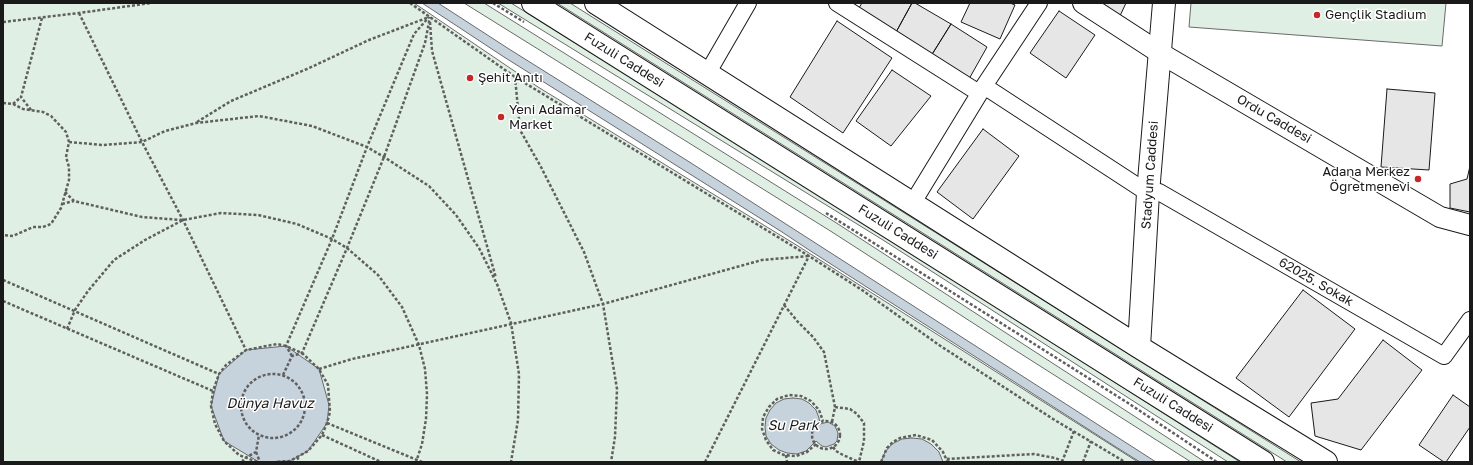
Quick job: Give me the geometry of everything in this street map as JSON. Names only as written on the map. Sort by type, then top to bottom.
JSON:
[{"type":"main road","name":"Fuzuli Caddesi","points":[[533,3],[1264,462]]},
{"type":"main road","points":[[596,3],[912,204],[1326,462]]},
{"type":"main road","name":"Stadyum Caddesi","points":[[1138,346],[1148,193],[1164,3]]},
{"type":"street","points":[[707,74],[748,3]]},
{"type":"street","points":[[837,3],[982,90],[1148,193]]},
{"type":"street","points":[[912,204],[982,90],[1039,3]]},
{"type":"street","name":"Ordu Caddesi","points":[[1083,3],[1160,53],[1440,217],[1470,225]]},
{"type":"street","name":"62025. Sokak","points":[[1148,193],[1159,192],[1444,356],[1470,320]]},
{"type":"path","points":[[3,22],[151,3]]},
{"type":"path","points":[[410,3],[514,77],[809,256],[862,290],[939,345],[1053,419],[1125,462]]},
{"type":"path","points":[[493,3],[526,24]]},
{"type":"path","points":[[79,13],[142,142],[183,220],[246,350]]},
{"type":"path","points":[[196,124],[231,101],[307,69],[369,40],[430,17]]},
{"type":"path","points":[[286,346],[332,239],[367,147],[414,34],[430,17]]},
{"type":"path","points":[[302,353],[384,157],[425,43],[430,17]]},
{"type":"path","points":[[430,17],[432,51],[497,284],[511,323],[519,374],[518,420],[511,462]]},
{"type":"path","points":[[13,104],[21,97],[42,18]]},
{"type":"path","points":[[514,77],[520,130],[541,167],[584,252],[603,304],[617,389],[615,437],[611,462]]},
{"type":"path","points":[[21,97],[28,104],[31,110]]},
{"type":"path","points":[[3,103],[13,104],[24,109],[43,112],[51,116],[66,132],[69,142],[66,157],[69,167],[69,180],[62,204],[51,224],[43,227],[33,227],[13,236],[3,235]]},
{"type":"path","points":[[69,142],[103,145],[142,142],[165,131],[196,124],[259,116],[312,126],[367,147],[428,186],[456,215],[479,248],[497,284]]},
{"type":"path","points":[[65,191],[74,201]]},
{"type":"path","points":[[62,204],[74,201],[142,217],[183,220],[221,213],[258,215],[297,224],[332,239],[347,248],[378,275],[394,296],[402,308],[419,345],[427,394],[426,419],[422,444],[416,461]]},
{"type":"path","points":[[826,212],[1128,403],[1217,462]]},
{"type":"path","points":[[67,329],[75,310],[88,291],[114,260],[145,240],[183,220]]},
{"type":"path","points":[[319,369],[352,358],[419,345],[511,323],[603,304],[762,260],[809,256]]},
{"type":"path","points":[[705,462],[809,256]]},
{"type":"path","points":[[3,280],[220,374]]},
{"type":"path","points":[[3,301],[213,391]]},
{"type":"path","points":[[784,305],[813,337],[824,352],[835,407],[832,422]]},
{"type":"path","points":[[259,462],[244,458],[224,441],[215,424],[211,406],[213,391],[220,374],[226,365],[246,350],[277,344],[302,353],[319,369],[328,385],[330,412],[322,435],[308,451],[290,461],[275,462]]},
{"type":"path","points":[[286,346],[292,356]]},
{"type":"path","points":[[283,375],[292,356],[302,353]]},
{"type":"path","points":[[271,374],[283,375],[294,382],[302,394],[305,405],[303,417],[296,428],[280,437],[267,437],[259,435],[249,428],[242,417],[240,405],[244,391],[258,377],[271,374]]},
{"type":"path","points":[[816,444],[807,452],[796,456],[786,455],[773,450],[766,440],[762,429],[763,417],[768,407],[777,399],[789,395],[801,396],[811,401],[819,410],[823,422]]},
{"type":"path","points":[[833,447],[836,451],[859,462],[864,441],[864,423],[857,414],[850,409],[835,407]]},
{"type":"path","points":[[832,422],[839,429],[839,439],[833,447],[824,448],[816,444],[814,441],[813,431],[818,423],[832,422]]},
{"type":"path","points":[[327,423],[416,461],[422,462]]},
{"type":"path","points":[[881,462],[887,448],[893,442],[900,438],[916,435],[932,440],[943,452],[947,461],[1034,454],[1063,462],[1074,431]]},
{"type":"path","points":[[259,435],[256,452],[259,462]]},
{"type":"path","points":[[322,435],[381,462]]},
{"type":"path","points":[[1083,462],[1091,441]]},
{"type":"path","points":[[242,462],[244,458],[256,452]]},
{"type":"path","points":[[786,455],[787,462]]},
{"type":"path","points":[[297,457],[300,462]]},
{"type":"green space","points":[[3,3],[414,3],[538,87],[798,246],[1138,462],[3,462]]},
{"type":"green space","points":[[464,3],[484,3],[838,224],[1205,462],[1191,462],[832,232]]},
{"type":"green space","points":[[498,3],[511,3],[886,236],[1240,462],[1228,462],[883,240]]},
{"type":"green space","points":[[557,3],[570,3],[1301,462],[1287,462]]},
{"type":"green space","name":"Gençlik Stadium","points":[[1191,3],[1446,3],[1442,46],[1189,27]]},
{"type":"water","points":[[422,3],[438,3],[691,163],[1156,462],[1140,462],[1116,447],[782,232],[504,57]]},
{"type":"water","name":"Dünya Havuz","points":[[286,346],[319,369],[329,405],[327,423],[308,451],[290,461],[259,462],[224,441],[211,406],[219,374],[246,350]]},
{"type":"water","name":"Su Park","points":[[784,399],[802,399],[809,403],[816,410],[820,424],[828,422],[835,426],[838,433],[837,441],[834,444],[826,447],[822,446],[816,441],[806,451],[797,454],[779,450],[771,444],[766,436],[766,418],[776,403]]},
{"type":"water","points":[[902,439],[922,439],[931,444],[939,452],[943,462],[881,462],[885,452],[892,444]]},
{"type":"building","points":[[862,3],[912,3],[895,34],[857,11]]},
{"type":"building","points":[[912,3],[915,3],[951,24],[931,56],[895,34]]},
{"type":"building","points":[[970,3],[1010,3],[1015,5],[1000,39],[961,22]]},
{"type":"building","points":[[1087,3],[1126,3],[1119,18]]},
{"type":"building","points":[[1059,11],[1095,35],[1066,78],[1030,53]]},
{"type":"building","points":[[837,21],[892,58],[843,133],[790,97]]},
{"type":"building","points":[[951,24],[987,47],[969,79],[931,56]]},
{"type":"building","points":[[892,70],[931,96],[891,146],[856,121]]},
{"type":"building","points":[[1387,89],[1435,93],[1429,170],[1381,167]]},
{"type":"building","points":[[983,129],[1019,156],[973,219],[937,192]]},
{"type":"building","points":[[1470,166],[1470,212],[1450,208],[1450,184],[1467,179]]},
{"type":"building","points":[[1303,290],[1355,329],[1289,417],[1236,378]]},
{"type":"building","points":[[1383,340],[1422,370],[1361,450],[1315,436],[1311,403],[1338,399]]},
{"type":"building","points":[[1453,395],[1470,407],[1470,427],[1446,462],[1444,462],[1419,445]]},
{"type":"place","name":"Gençlik Stadium","points":[[1317,15]]},
{"type":"place","name":"Şehit Anıtı","points":[[470,78]]},
{"type":"place","name":"Yeni Adamar Market","points":[[501,117]]},
{"type":"place","name":"Adana Merkez Öğretmenevi","points":[[1418,179]]}]
